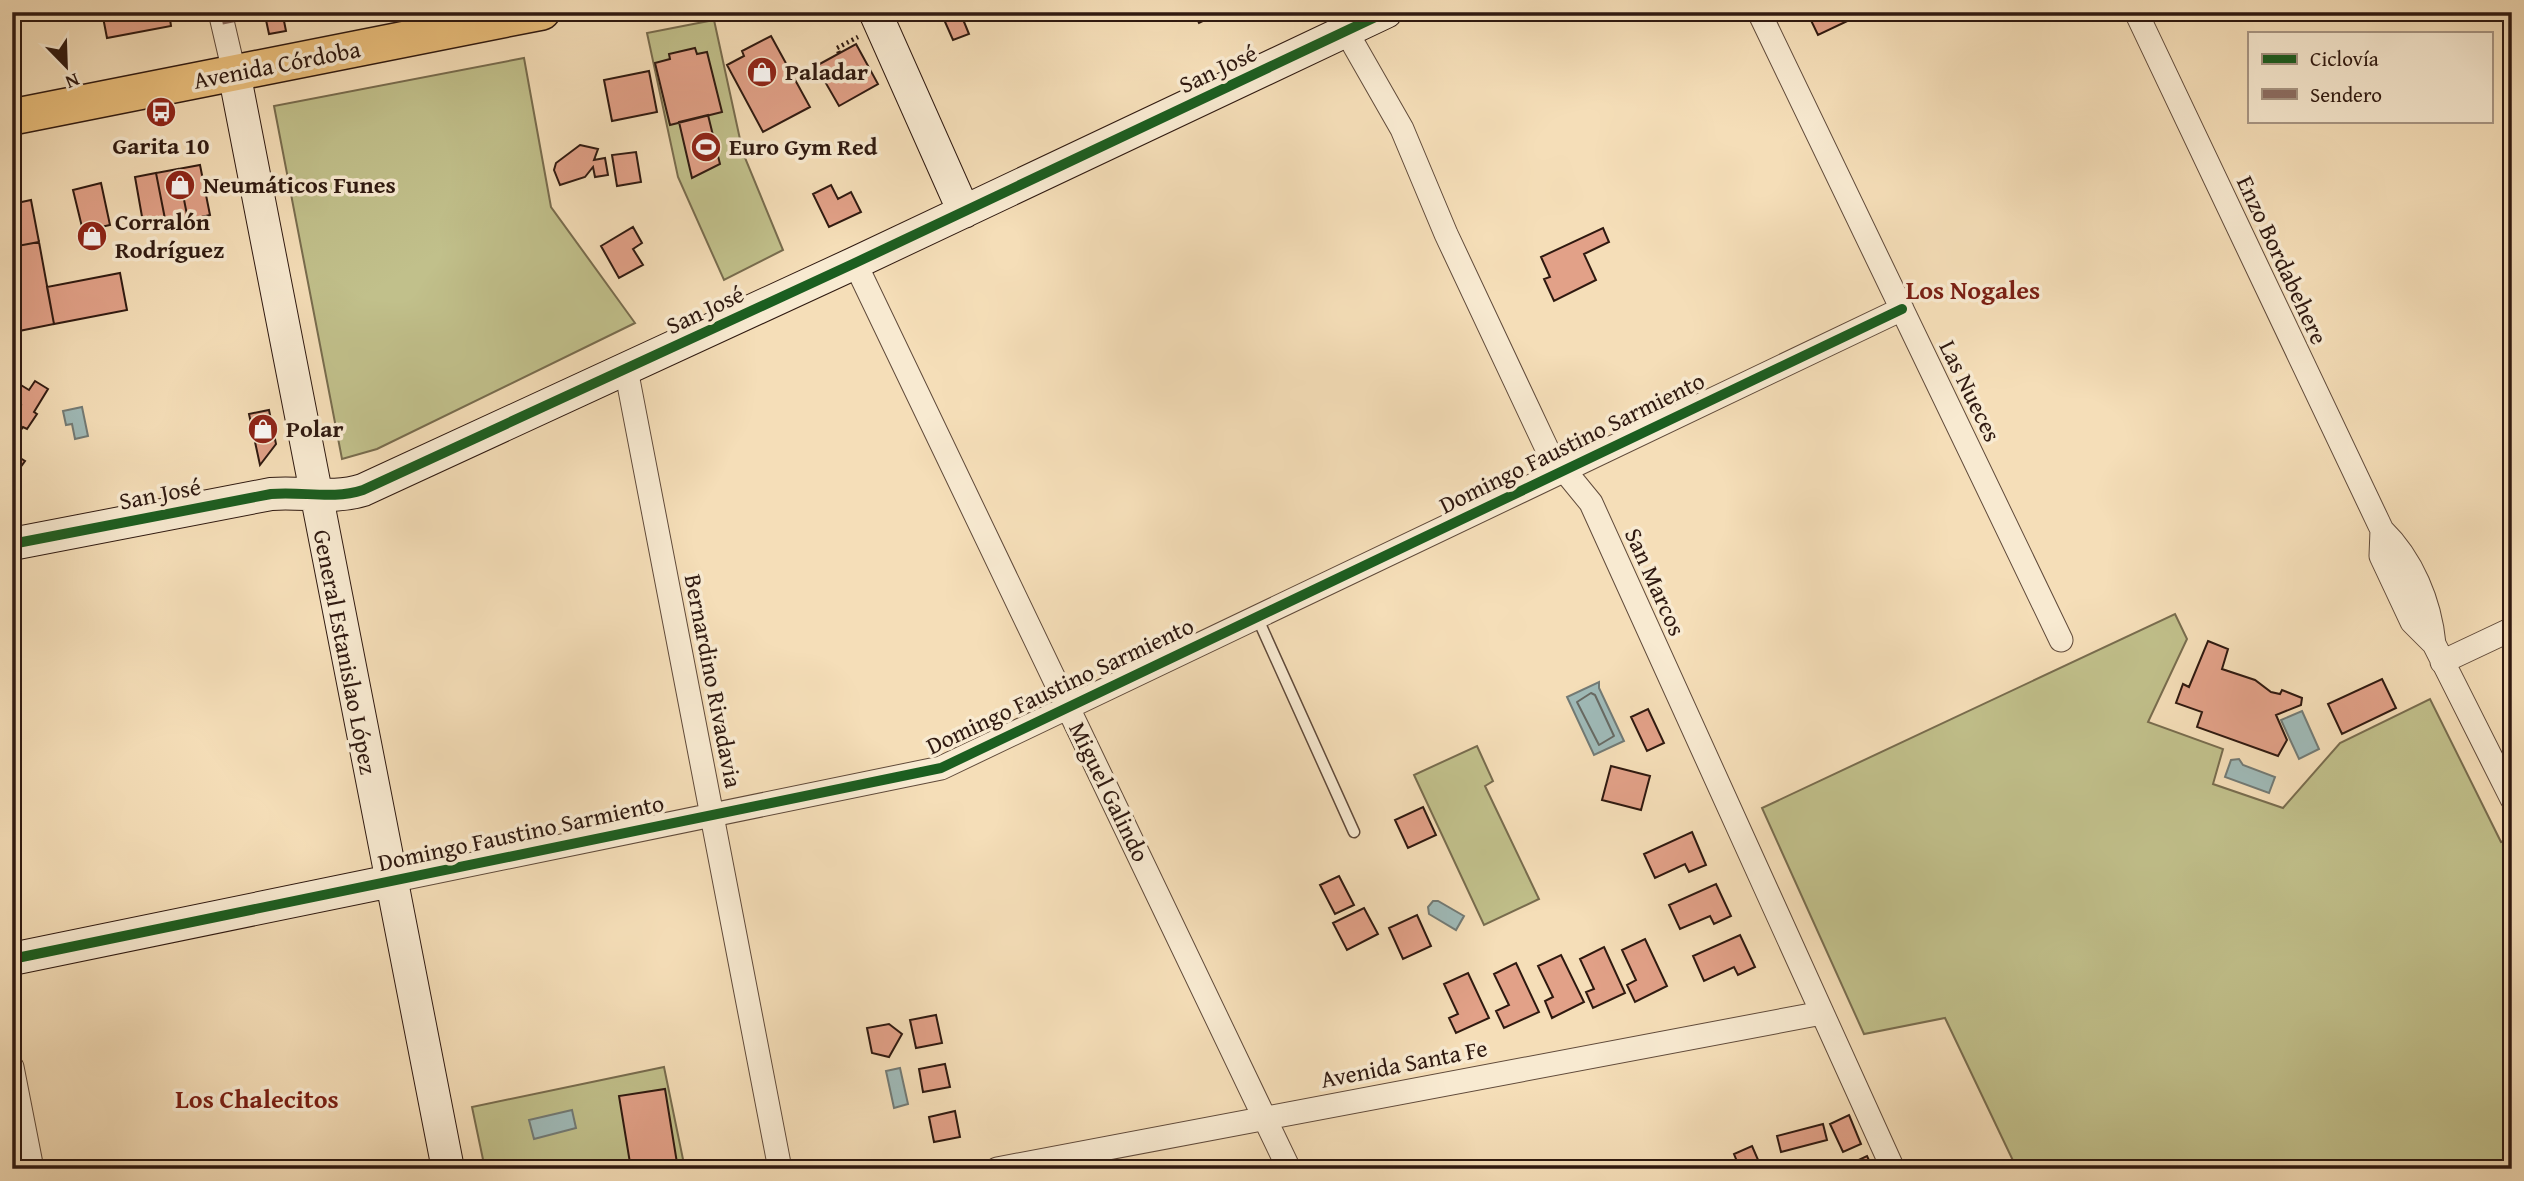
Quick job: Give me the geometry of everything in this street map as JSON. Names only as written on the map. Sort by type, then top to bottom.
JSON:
[{"type":"main road","name":"Avenida Córdoba","points":[[12,117],[542,12]]},
{"type":"street","name":"General Estanislao López","points":[[220,12],[448,1169]]},
{"type":"street","points":[[875,12],[964,212]]},
{"type":"street","name":"San José","points":[[12,544],[271,494],[296,491],[336,497],[363,490],[855,263],[1386,12]]},
{"type":"street","name":"Las Nueces","points":[[1759,12],[2061,640]]},
{"type":"street","name":"Enzo Bordabehere","points":[[2136,12],[2382,530],[2381,556],[2412,622],[2438,653],[2512,799]]},
{"type":"street","name":"San Marcos","points":[[1346,32],[1402,129],[1446,234],[1556,468],[1564,470],[1591,503],[1894,1169]]},
{"type":"street","name":"Miguel Galindo","points":[[855,263],[1289,1169]]},
{"type":"street","name":"Domingo Faustino Sarmiento","points":[[12,959],[941,768],[1902,309]]},
{"type":"street","name":"Bernardino Rivadavia","points":[[626,369],[780,1169]]},
{"type":"street","points":[[2438,653],[2512,629]]},
{"type":"street","name":"Avenida Santa Fe","points":[[997,1169],[1265,1116],[1822,1013]]},
{"type":"street","points":[[12,1067],[32,1169]]},
{"type":"lane","points":[[1257,617],[1354,832]]},
{"type":"shaded area","name":"Euro Gym Red","points":[[714,20],[743,153],[783,250],[724,280],[678,177],[647,33]]},
{"type":"shaded area","points":[[524,58],[551,207],[635,323],[377,449],[342,459],[274,106]]},
{"type":"shaded area","points":[[2175,614],[2187,639],[2148,722],[2223,749],[2213,784],[2283,808],[2340,743],[2430,699],[2501,842],[2512,839],[2512,1169],[2017,1169],[1945,1018],[1864,1034],[1762,808]]},
{"type":"shaded area","points":[[1477,746],[1493,781],[1485,786],[1539,899],[1484,925],[1414,775]]},
{"type":"shaded area","points":[[664,1067],[685,1169],[485,1169],[472,1107]]},
{"type":"water","points":[[82,407],[88,436],[75,439],[72,424],[66,425],[63,411]]},
{"type":"water","points":[[1599,682],[1599,688],[1624,741],[1594,755],[1567,697]]},
{"type":"water","points":[[2302,711],[2319,749],[2299,759],[2281,720]]},
{"type":"water","points":[[2239,759],[2243,765],[2275,777],[2269,793],[2225,777],[2231,760]]},
{"type":"water","points":[[1433,901],[1438,901],[1464,916],[1456,930],[1429,914],[1428,907]]},
{"type":"water","points":[[900,1068],[908,1104],[894,1108],[886,1071]]},
{"type":"water","points":[[572,1110],[576,1128],[534,1139],[529,1120]]},
{"type":"building","points":[[102,12],[169,12],[171,26],[107,38]]},
{"type":"building","points":[[960,12],[969,34],[953,40],[942,15]]},
{"type":"building","points":[[1194,12],[1214,12],[1215,15],[1199,23]]},
{"type":"building","points":[[1807,12],[1856,12],[1858,16],[1818,35]]},
{"type":"building","points":[[283,16],[286,31],[269,34],[266,20]]},
{"type":"building","points":[[771,36],[810,107],[763,132],[727,65],[744,56],[742,51]]},
{"type":"building","points":[[856,44],[878,84],[839,106],[816,66]]},
{"type":"building","points":[[695,48],[697,54],[707,52],[722,112],[670,125],[655,63],[670,59],[669,54]]},
{"type":"building","points":[[649,71],[657,112],[612,121],[604,80]]},
{"type":"building","points":[[708,115],[720,164],[692,178],[679,122]]},
{"type":"building","points":[[580,145],[598,149],[594,160],[605,158],[608,175],[595,177],[593,167],[585,177],[560,185],[554,170],[556,163]]},
{"type":"building","points":[[636,152],[641,182],[617,186],[612,155]]},
{"type":"building","points":[[200,165],[210,215],[188,220],[178,169]]},
{"type":"building","points":[[178,169],[188,220],[166,224],[156,173]]},
{"type":"building","points":[[156,173],[166,224],[144,228],[135,177]]},
{"type":"building","points":[[101,183],[110,225],[83,231],[73,190]]},
{"type":"building","points":[[831,185],[838,199],[851,192],[861,212],[829,227],[813,194]]},
{"type":"building","points":[[31,200],[39,242],[12,247],[12,204]]},
{"type":"building","points":[[633,227],[642,243],[633,249],[643,265],[619,278],[601,246]]},
{"type":"building","points":[[1603,228],[1609,242],[1584,254],[1596,280],[1554,301],[1544,279],[1550,277],[1541,257]]},
{"type":"building","points":[[39,242],[54,324],[19,331],[12,293],[12,247]]},
{"type":"building","points":[[120,273],[127,310],[54,324],[47,287]]},
{"type":"building","points":[[35,381],[48,389],[27,429],[23,427],[14,440],[12,419],[21,405],[12,400],[12,388],[16,382],[29,390]]},
{"type":"building","name":"Polar","points":[[269,410],[276,444],[260,465],[249,414]]},
{"type":"building","points":[[12,453],[25,461],[12,479]]},
{"type":"building","points":[[2208,641],[2228,649],[2222,669],[2255,680],[2271,692],[2280,694],[2282,690],[2302,698],[2301,705],[2276,715],[2287,740],[2278,756],[2197,727],[2202,712],[2176,703],[2183,684],[2189,687]]},
{"type":"building","points":[[2382,679],[2396,708],[2342,734],[2328,704]]},
{"type":"building","points":[[1648,709],[1664,743],[1647,751],[1631,717]]},
{"type":"building","points":[[1611,766],[1650,776],[1641,810],[1602,800]]},
{"type":"building","points":[[1423,807],[1436,835],[1408,848],[1395,820]]},
{"type":"building","points":[[1692,832],[1706,865],[1689,872],[1685,864],[1655,878],[1644,854]]},
{"type":"building","points":[[1339,876],[1354,905],[1335,914],[1320,885]]},
{"type":"building","points":[[1716,884],[1731,916],[1714,924],[1710,916],[1680,929],[1669,905]]},
{"type":"building","points":[[1364,908],[1378,934],[1347,950],[1333,923]]},
{"type":"building","points":[[1417,915],[1431,946],[1403,959],[1389,928]]},
{"type":"building","points":[[1740,935],[1755,967],[1738,975],[1734,967],[1704,981],[1693,956]]},
{"type":"building","points":[[1645,939],[1667,986],[1635,1002],[1627,985],[1636,980],[1622,950]]},
{"type":"building","points":[[1604,947],[1625,993],[1593,1008],[1586,992],[1594,989],[1580,959]]},
{"type":"building","points":[[1561,955],[1584,1002],[1552,1018],[1545,1001],[1553,997],[1538,966]]},
{"type":"building","points":[[1516,963],[1539,1012],[1504,1028],[1496,1011],[1509,1005],[1494,974]]},
{"type":"building","points":[[1468,973],[1489,1018],[1456,1033],[1449,1018],[1458,1014],[1444,984]]},
{"type":"building","points":[[936,1015],[942,1043],[916,1048],[910,1020]]},
{"type":"building","points":[[889,1024],[902,1034],[889,1057],[872,1053],[867,1028]]},
{"type":"building","points":[[945,1064],[950,1087],[923,1092],[919,1069]]},
{"type":"building","points":[[665,1089],[678,1169],[631,1169],[619,1096]]},
{"type":"building","points":[[955,1111],[960,1137],[934,1142],[929,1117]]},
{"type":"building","points":[[1849,1115],[1861,1144],[1843,1152],[1830,1124]]},
{"type":"building","points":[[1823,1124],[1827,1140],[1781,1152],[1777,1136]]},
{"type":"building","points":[[1752,1146],[1762,1169],[1740,1169],[1734,1154]]},
{"type":"building","points":[[1867,1156],[1873,1169],[1854,1169],[1852,1163]]},
{"type":"marked path","points":[[222,20],[262,12]]},
{"type":"cycle path","points":[[12,544],[271,494],[329,495],[363,490],[855,263],[1386,12]]},
{"type":"cycle path","points":[[12,959],[941,768],[1902,309]]},
{"type":"place","name":"Paladar","points":[[762,72]]},
{"type":"place","name":"Garita 10","points":[[161,112]]},
{"type":"place","name":"Euro Gym Red","points":[[706,147]]},
{"type":"place","name":"Neumáticos Funes","points":[[180,185]]},
{"type":"place","name":"Corralón Rodríguez","points":[[92,236]]},
{"type":"place","name":"Polar","points":[[263,429]]},
{"type":"district","name":"Los Nogales","points":[[1973,290]]},
{"type":"district","name":"Los Chalecitos","points":[[257,1099]]}]
